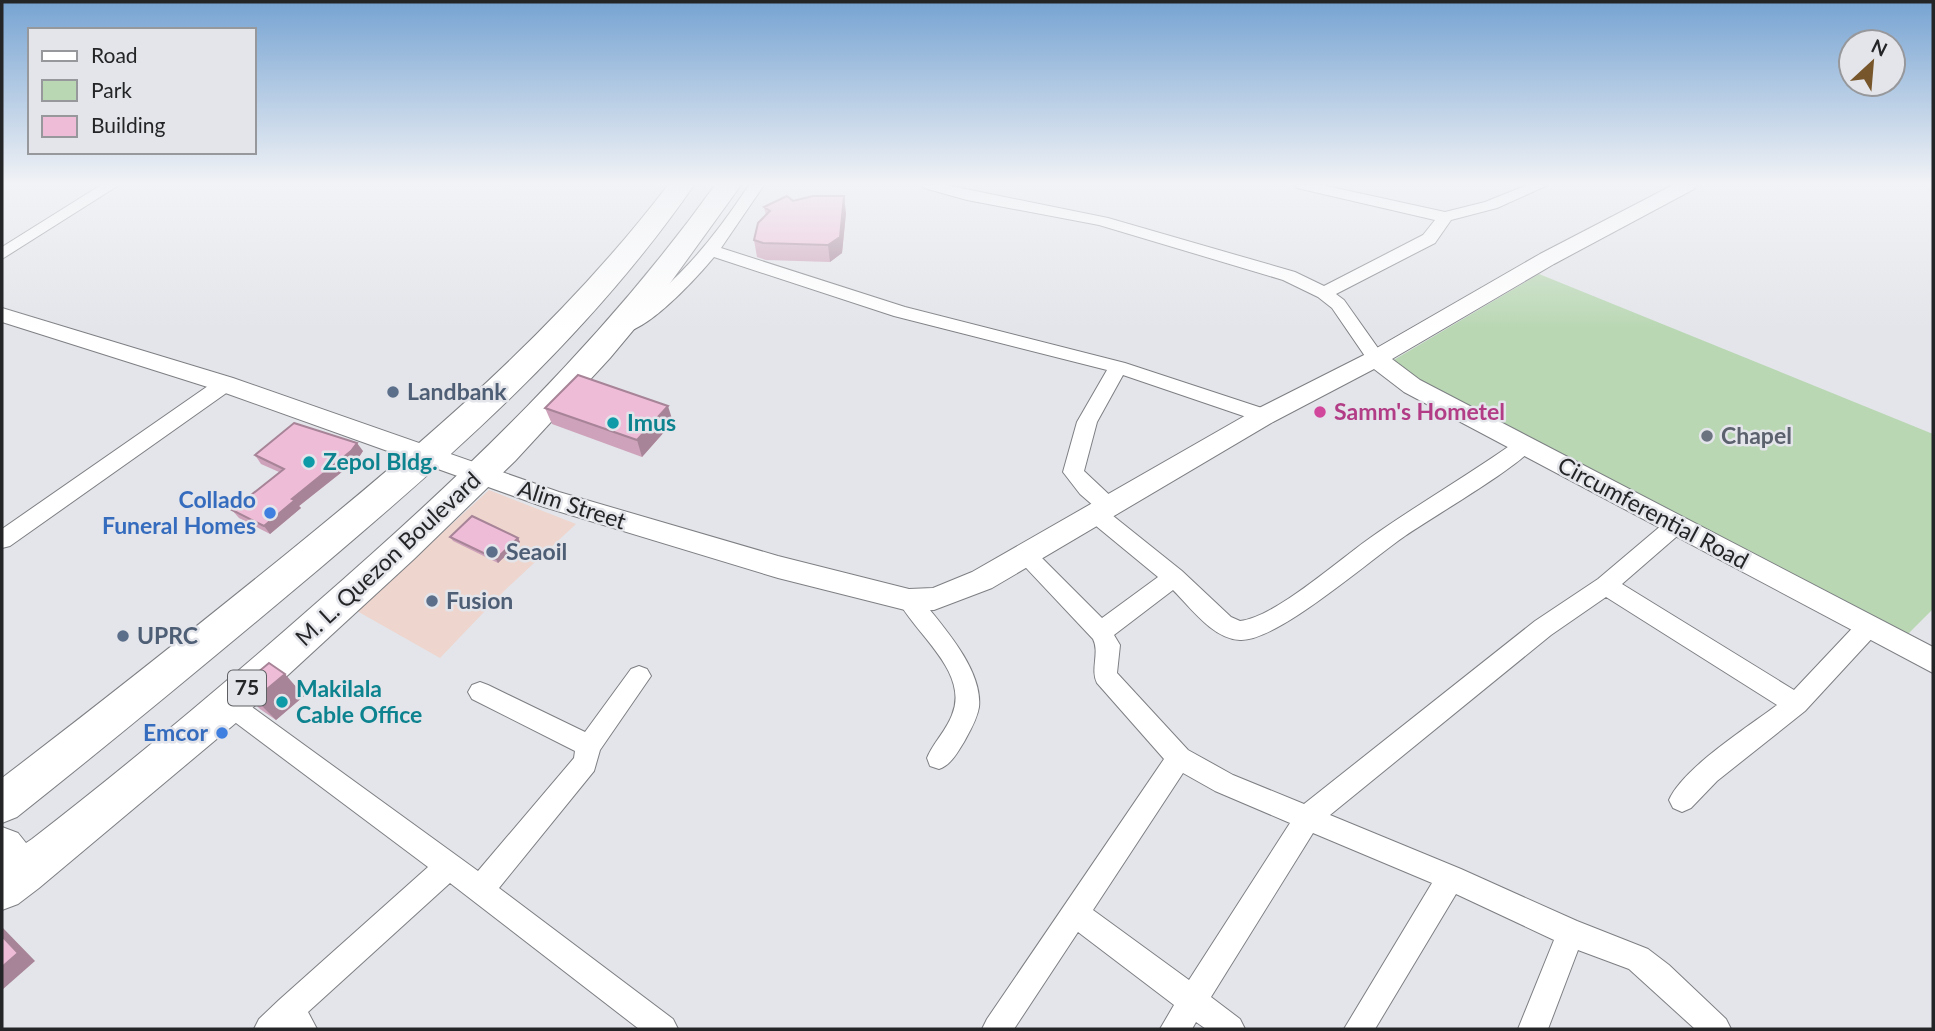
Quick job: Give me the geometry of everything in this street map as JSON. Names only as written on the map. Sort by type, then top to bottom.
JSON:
[{"type":"highway","name":"M. L. Quezon Boulevard","points":[[2,803],[177,665],[429,456],[568,322],[644,233]]},
{"type":"highway","name":"M. L. Quezon Boulevard","points":[[9,870],[130,788],[229,704],[481,474],[530,426],[615,332],[694,233]]},
{"type":"street","points":[[2,254],[35,233]]},
{"type":"street","points":[[615,332],[655,308],[721,233]]},
{"type":"street","points":[[1142,233],[1289,276],[1324,293],[1338,304],[1376,358]]},
{"type":"street","points":[[1324,293],[1429,239],[1434,233]]},
{"type":"street","points":[[909,600],[934,599],[957,591],[1025,555],[1104,512],[1264,416],[1376,358],[1596,233]]},
{"type":"street","points":[[709,250],[900,312],[1118,368],[1264,416]]},
{"type":"street","name":"Alim Street","points":[[2,315],[225,384],[677,539],[909,600]]},
{"type":"street","name":"Circumferential Road","points":[[1376,358],[1412,386],[1933,662]]},
{"type":"street","points":[[1118,368],[1087,422],[1073,472],[1104,512],[1223,624],[1238,631],[1248,630],[1325,584],[1379,543],[1473,483],[1525,445]]},
{"type":"street","points":[[2,540],[225,384]]},
{"type":"street","points":[[1175,1029],[1308,817],[1543,628],[1606,585],[1676,525]]},
{"type":"street","points":[[1025,555],[1101,632],[1108,645],[1105,676],[1178,758],[1224,783],[1451,878],[1571,933],[1638,959],[1659,975],[1716,1029]]},
{"type":"street","points":[[1101,632],[1174,577]]},
{"type":"street","points":[[1606,585],[1796,704]]},
{"type":"street","points":[[909,600],[963,677],[966,691],[967,706],[959,726],[939,758]]},
{"type":"street","points":[[1682,800],[1708,773],[1796,704],[1868,627]]},
{"type":"street","points":[[480,890],[585,763],[589,746],[639,676]]},
{"type":"street","points":[[480,692],[589,746]]},
{"type":"street","points":[[229,704],[450,866],[663,1029]]},
{"type":"street","points":[[997,1029],[1178,758]]},
{"type":"street","points":[[287,1023],[450,866]]},
{"type":"street","points":[[1359,1029],[1451,878]]},
{"type":"street","points":[[1075,913],[1230,1029]]},
{"type":"street","points":[[1533,1029],[1571,933]]},
{"type":"shaded area","points":[[489,490],[576,524],[505,590],[440,658],[357,611]]},
{"type":"green space","points":[[1539,274],[1933,434],[1933,609],[1906,636],[1412,376],[1392,361]]},
{"type":"building","points":[[756,233],[840,233],[840,237],[828,245],[763,243],[754,240]]},
{"type":"building","points":[[578,375],[668,406],[637,440],[545,408]]},
{"type":"building","points":[[294,423],[357,443],[264,526],[232,510],[284,469],[255,455]]},
{"type":"building","name":"Seaoil","points":[[472,516],[518,538],[496,559],[450,537]]},
{"type":"building","points":[[269,663],[285,674],[255,699],[239,688]]},
{"type":"building","points":[[2,936],[18,953],[2,967]]},
{"type":"place","name":"Landbank","points":[[393,392]]},
{"type":"place","name":"Samm's Hometel","points":[[1320,412]]},
{"type":"place","name":"Imus","points":[[613,423]]},
{"type":"place","name":"Chapel","points":[[1707,436]]},
{"type":"place","name":"Zepol Bldg.","points":[[309,462]]},
{"type":"place","name":"Collado Funeral Homes","points":[[270,513]]},
{"type":"place","name":"Seaoil","points":[[492,552]]},
{"type":"place","name":"Fusion","points":[[432,601]]},
{"type":"place","name":"UPRC","points":[[123,636]]},
{"type":"place","name":"Makilala Cable Office","points":[[282,702]]},
{"type":"place","name":"Emcor","points":[[222,733]]}]
